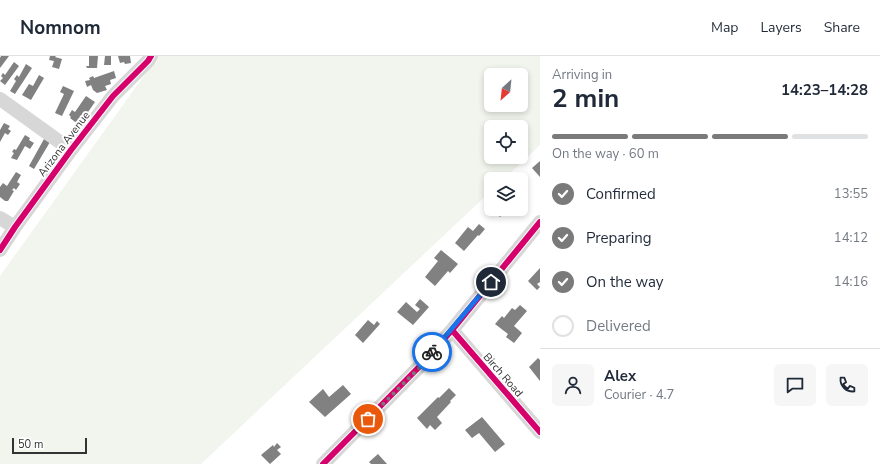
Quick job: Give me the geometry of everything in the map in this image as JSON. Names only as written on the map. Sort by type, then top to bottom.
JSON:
[{"type":"street","name":"Arizona Avenue","points":[[0,250],[71,150],[113,96],[152,56]]},
{"type":"street","name":"Arizona Avenue","points":[[0,99],[71,150]]},
{"type":"street","points":[[0,218],[15,227]]},
{"type":"street","points":[[327,463],[420,367],[540,222]]},
{"type":"street","name":"Birch Road","points":[[452,330],[540,432]]},
{"type":"shaded area","points":[[157,56],[540,56],[540,145],[528,156],[528,120],[484,120],[484,164],[520,164],[511,172],[484,172],[484,198],[201,464],[0,464],[0,276]]},
{"type":"building","points":[[1,56],[9,56],[0,68],[0,58]]},
{"type":"building","points":[[50,56],[56,56],[55,57],[62,59],[59,69],[52,67],[54,61],[49,60]]},
{"type":"building","points":[[89,56],[98,56],[97,68],[87,68],[86,66],[89,66]]},
{"type":"building","points":[[105,56],[111,56],[111,65],[104,65]]},
{"type":"building","points":[[118,56],[130,56],[131,63],[120,63]]},
{"type":"building","points":[[14,62],[19,66],[5,85],[0,81],[3,78],[1,76],[3,73],[5,75]]},
{"type":"building","points":[[26,64],[32,68],[15,94],[10,91],[16,81],[14,79],[17,75],[19,77]]},
{"type":"building","points":[[114,71],[116,78],[110,80],[111,84],[105,86],[107,90],[97,93],[93,90],[91,85],[87,87],[85,81],[90,80],[89,78],[93,76],[94,78]]},
{"type":"building","points":[[39,75],[44,78],[31,100],[22,95],[29,84],[33,86]]},
{"type":"building","points":[[63,86],[74,91],[62,116],[55,113],[64,94],[60,92]]},
{"type":"building","points":[[86,96],[95,102],[79,125],[70,118],[71,117],[69,115],[72,110],[75,112]]},
{"type":"building","points":[[4,123],[10,126],[8,129],[11,131],[8,135],[5,133],[0,142],[0,130]]},
{"type":"building","points":[[25,135],[34,143],[30,149],[25,146],[17,160],[11,158],[14,153],[12,152],[14,149],[16,150]]},
{"type":"building","points":[[44,139],[50,142],[34,169],[29,166]]},
{"type":"building","points":[[540,161],[540,177],[532,168]]},
{"type":"building","points":[[16,172],[21,175],[17,182],[20,184],[16,190],[14,188],[12,190],[14,191],[8,201],[5,201],[0,197],[0,187],[3,183],[7,186]]},
{"type":"building","points":[[479,224],[485,229],[464,251],[455,243],[468,227],[473,231]]},
{"type":"building","points":[[441,250],[458,264],[450,273],[448,271],[435,286],[425,277],[438,261],[434,258]]},
{"type":"building","points":[[540,268],[540,282],[537,284],[540,287],[537,290],[528,281]]},
{"type":"building","points":[[420,299],[429,307],[413,325],[397,312],[406,302],[417,312],[420,309],[415,305]]},
{"type":"building","points":[[520,305],[527,311],[514,326],[522,333],[514,343],[506,337],[508,334],[495,324],[502,316],[504,318],[512,308],[515,310]]},
{"type":"building","points":[[368,320],[374,325],[377,321],[380,324],[363,343],[355,335]]},
{"type":"building","points":[[538,358],[540,360],[540,381],[529,367]]},
{"type":"building","points":[[343,385],[351,394],[325,417],[309,402],[323,389],[329,397]]},
{"type":"building","points":[[449,388],[456,395],[437,417],[442,423],[435,430],[430,425],[427,429],[417,418]]},
{"type":"building","points":[[482,417],[505,444],[495,452],[479,433],[472,438],[465,430]]},
{"type":"building","points":[[277,443],[281,447],[277,450],[281,454],[270,464],[261,455],[273,445],[274,447]]},
{"type":"building","points":[[378,454],[387,464],[371,464],[369,462]]},
{"type":"cycle path","points":[[0,250],[71,150],[113,96],[148,61],[151,56]]},
{"type":"cycle path","points":[[323,464],[419,367],[452,330],[540,222]]},
{"type":"cycle path","points":[[452,330],[540,432]]},
{"type":"way so far","points":[[368,419],[420,367],[432,352]]},
{"type":"route","points":[[432,352],[491,282]]}]
